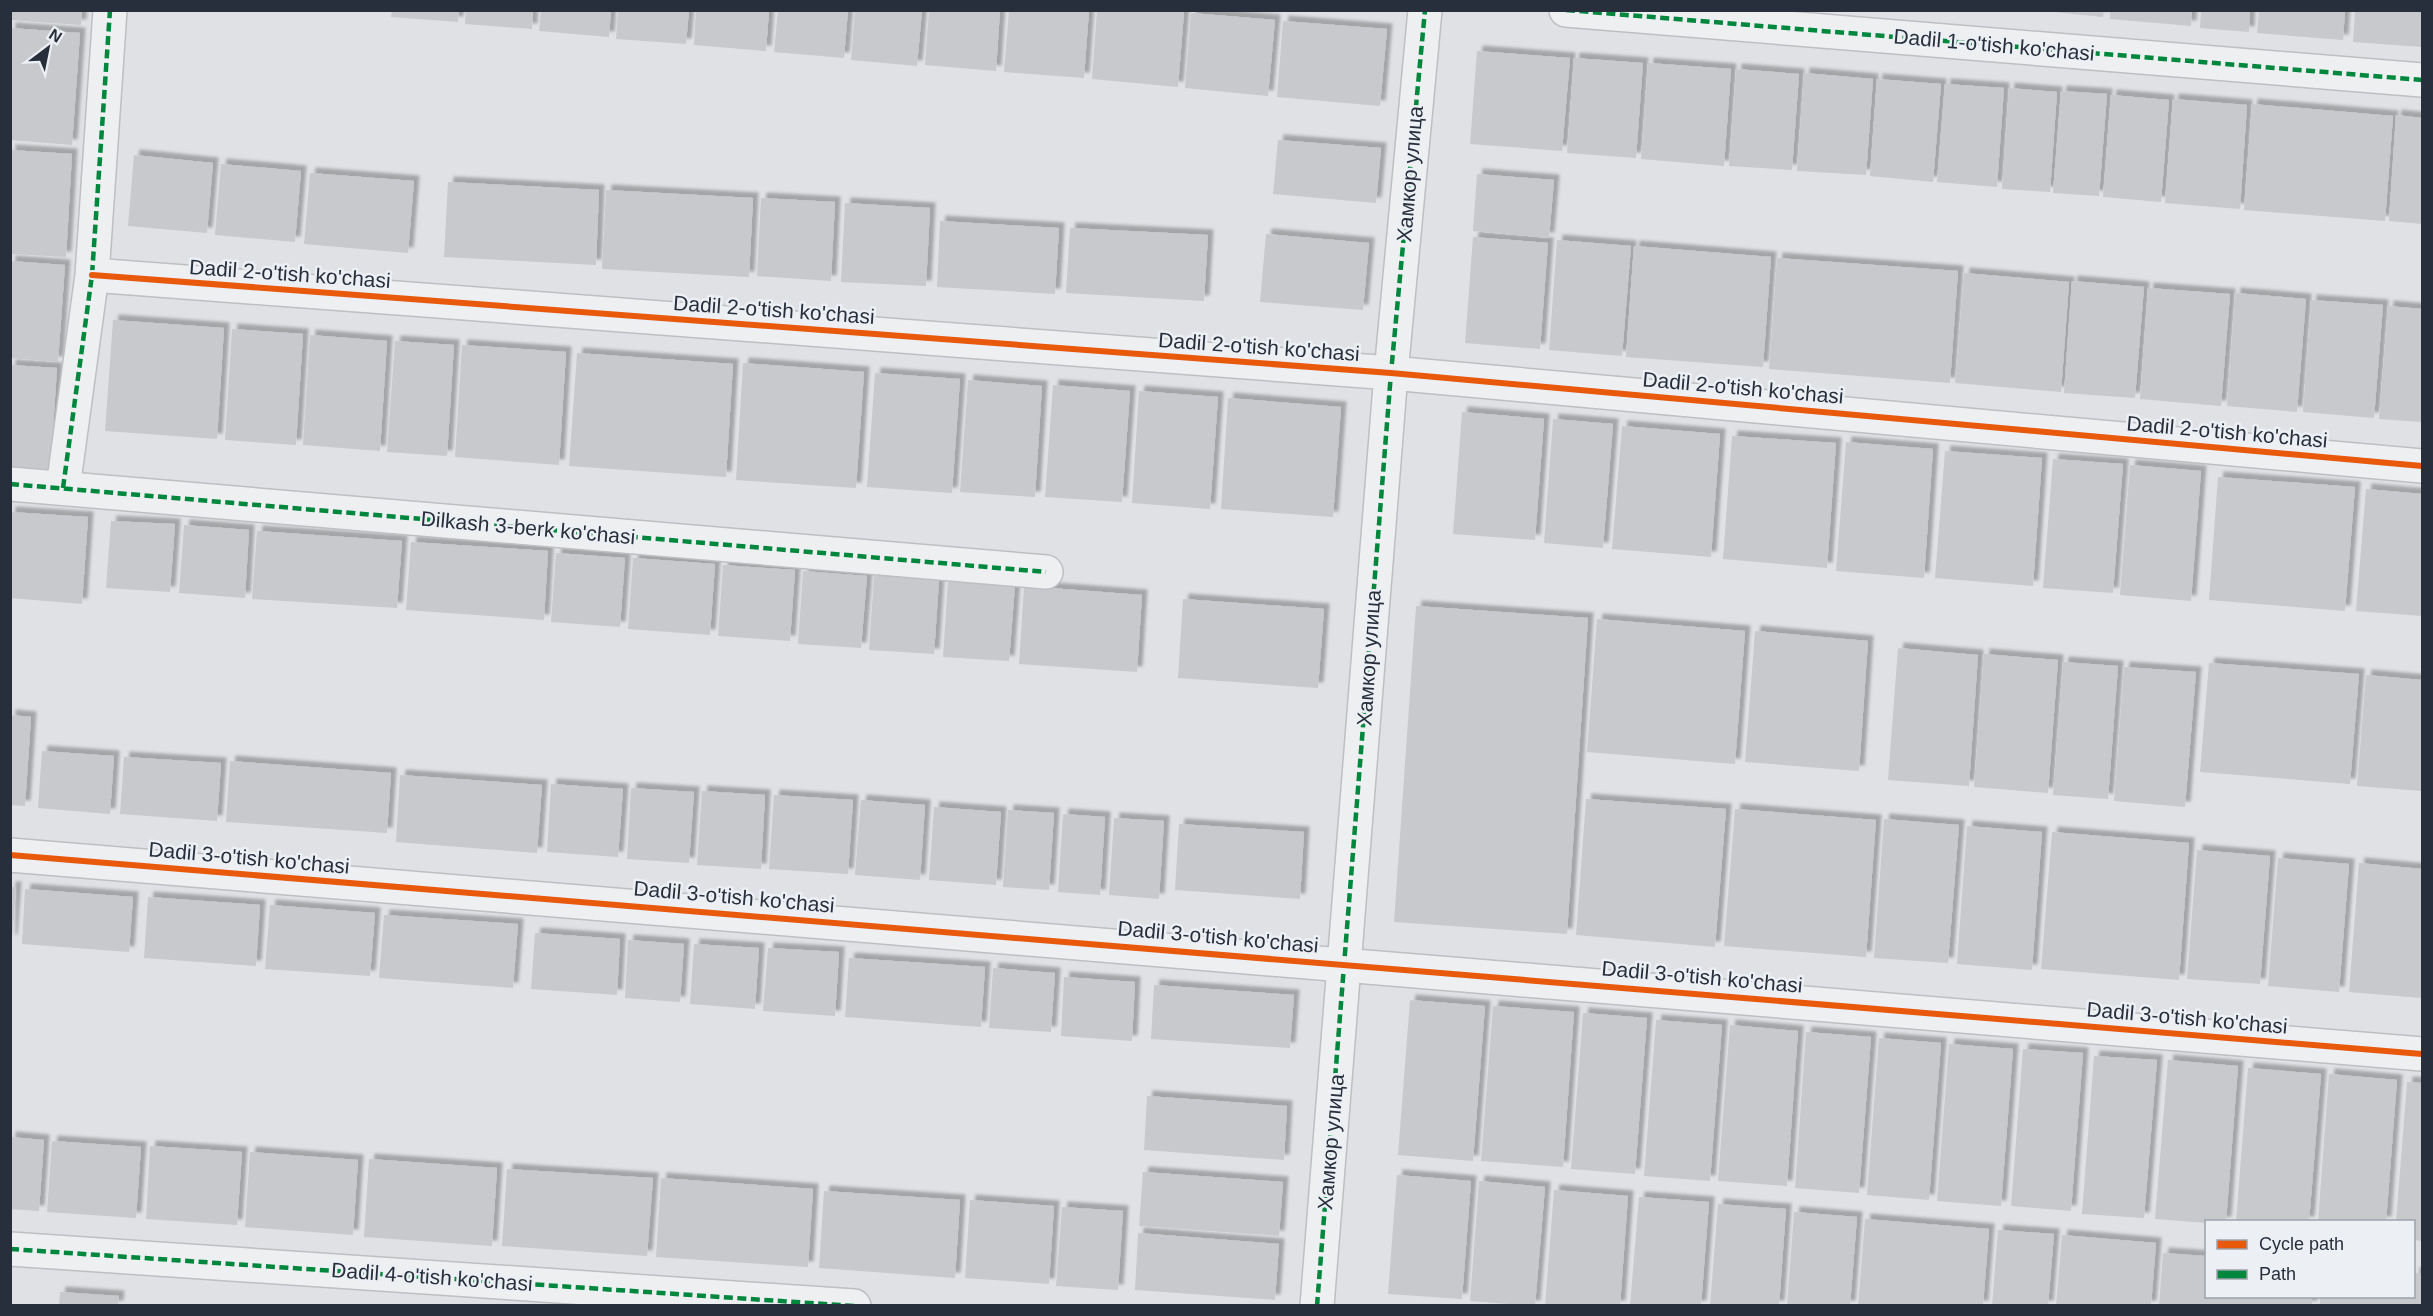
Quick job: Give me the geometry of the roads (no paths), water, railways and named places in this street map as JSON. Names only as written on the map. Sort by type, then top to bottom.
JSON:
[{"type":"street","points":[[63,488],[92,275],[110,10]]},
{"type":"street","name":"Хамкор улица","points":[[1317,1305],[1391,373],[1425,10]]},
{"type":"street","name":"Dadil 1-o'tish ko'chasi","points":[[1566,10],[2422,80]]},
{"type":"street","name":"Dadil 2-o'tish ko'chasi","points":[[92,275],[1391,373],[2422,466]]},
{"type":"street","name":"Dilkash 3-berk ko'chasi","points":[[10,484],[1046,572]]},
{"type":"street","name":"Dadil 3-o'tish ko'chasi","points":[[10,855],[2422,1054]]},
{"type":"street","name":"Dadil 4-o'tish ko'chasi","points":[[10,1249],[854,1305]]}]
